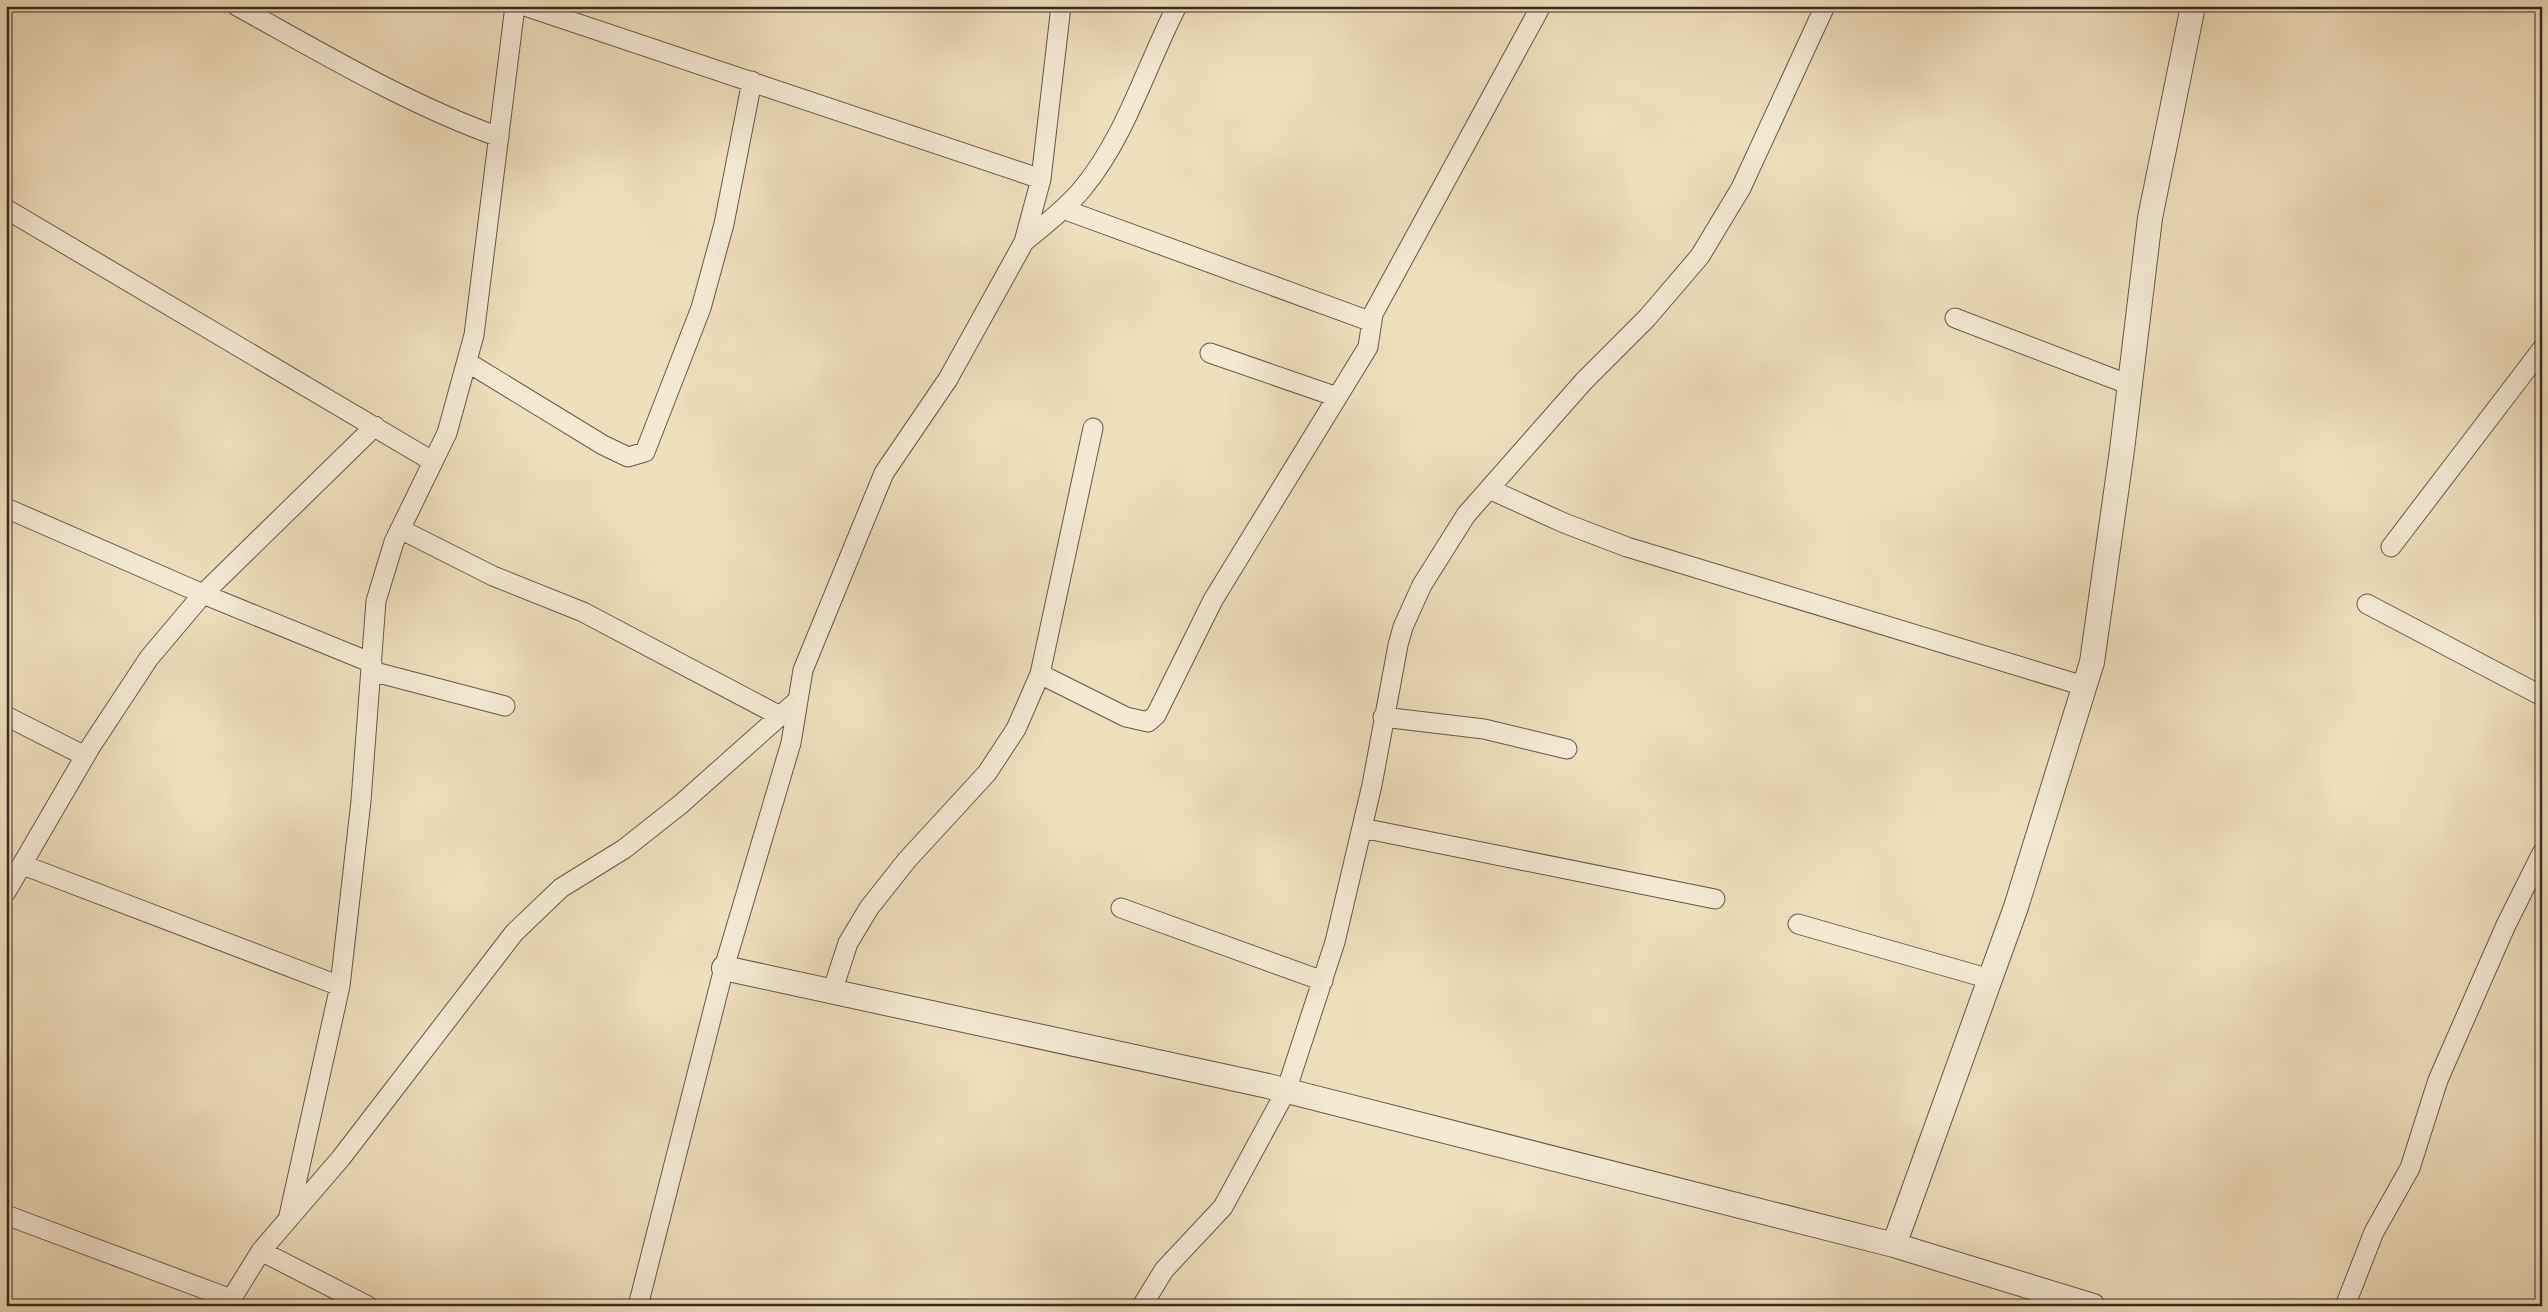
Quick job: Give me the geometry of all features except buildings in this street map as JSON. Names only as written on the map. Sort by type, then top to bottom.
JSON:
[{"type":"street","points":[[237,6],[394,93],[465,125],[499,137]]},
{"type":"street","points":[[288,1220],[340,986],[361,801],[376,601],[383,574],[400,529],[447,433],[467,362],[476,316],[515,6]]},
{"type":"street","points":[[525,6],[1041,179]]},
{"type":"street","points":[[638,1306],[724,968],[792,743],[803,670],[884,473],[948,379],[1024,242],[1041,179],[1061,6]]},
{"type":"street","points":[[1024,242],[1063,209],[1083,188],[1104,157],[1147,72],[1177,6]]},
{"type":"street","points":[[1040,674],[1126,717],[1148,722],[1156,714],[1213,600],[1368,347],[1374,314],[1541,6]]},
{"type":"street","points":[[1142,1306],[1164,1270],[1223,1207],[1286,1091],[1336,942],[1362,828],[1398,645],[1406,618],[1422,585],[1466,515],[1584,381],[1647,318],[1700,256],[1741,188],[1825,6]]},
{"type":"street","points":[[1894,1245],[2016,907],[2092,662],[2130,385],[2150,218],[2193,6]]},
{"type":"street","points":[[467,362],[603,445],[628,457],[645,452],[701,308],[724,224],[752,81]]},
{"type":"street","points":[[6,209],[432,461]]},
{"type":"street","points":[[1063,209],[1372,322]]},
{"type":"street","points":[[1955,318],[2130,385]]},
{"type":"street","points":[[2391,547],[2542,349]]},
{"type":"street","points":[[1210,353],[1337,397]]},
{"type":"street","points":[[6,892],[86,756],[149,658],[203,594],[375,426]]},
{"type":"street","points":[[832,992],[848,943],[868,908],[906,860],[987,773],[1016,729],[1040,674],[1093,428]]},
{"type":"street","points":[[1489,489],[1564,523],[1627,547],[2084,686]]},
{"type":"street","points":[[6,508],[372,667],[505,706]]},
{"type":"street","points":[[400,529],[494,576],[583,612],[780,716]]},
{"type":"street","points":[[2367,604],[2542,696]]},
{"type":"street","points":[[6,1215],[229,1302],[261,1251],[340,1158],[514,933],[561,888],[624,848],[681,804],[798,700]]},
{"type":"street","points":[[6,716],[86,756]]},
{"type":"street","points":[[1383,718],[1484,729],[1568,749]]},
{"type":"street","points":[[1362,828],[1715,899]]},
{"type":"street","points":[[2345,1306],[2374,1232],[2410,1168],[2442,1071],[2506,925],[2542,853]]},
{"type":"street","points":[[23,865],[340,986]]},
{"type":"street","points":[[1121,908],[1323,981]]},
{"type":"street","points":[[1798,924],[1990,979]]},
{"type":"street","points":[[724,968],[1286,1091],[1894,1245],[2093,1306]]},
{"type":"street","points":[[261,1251],[368,1306]]}]
